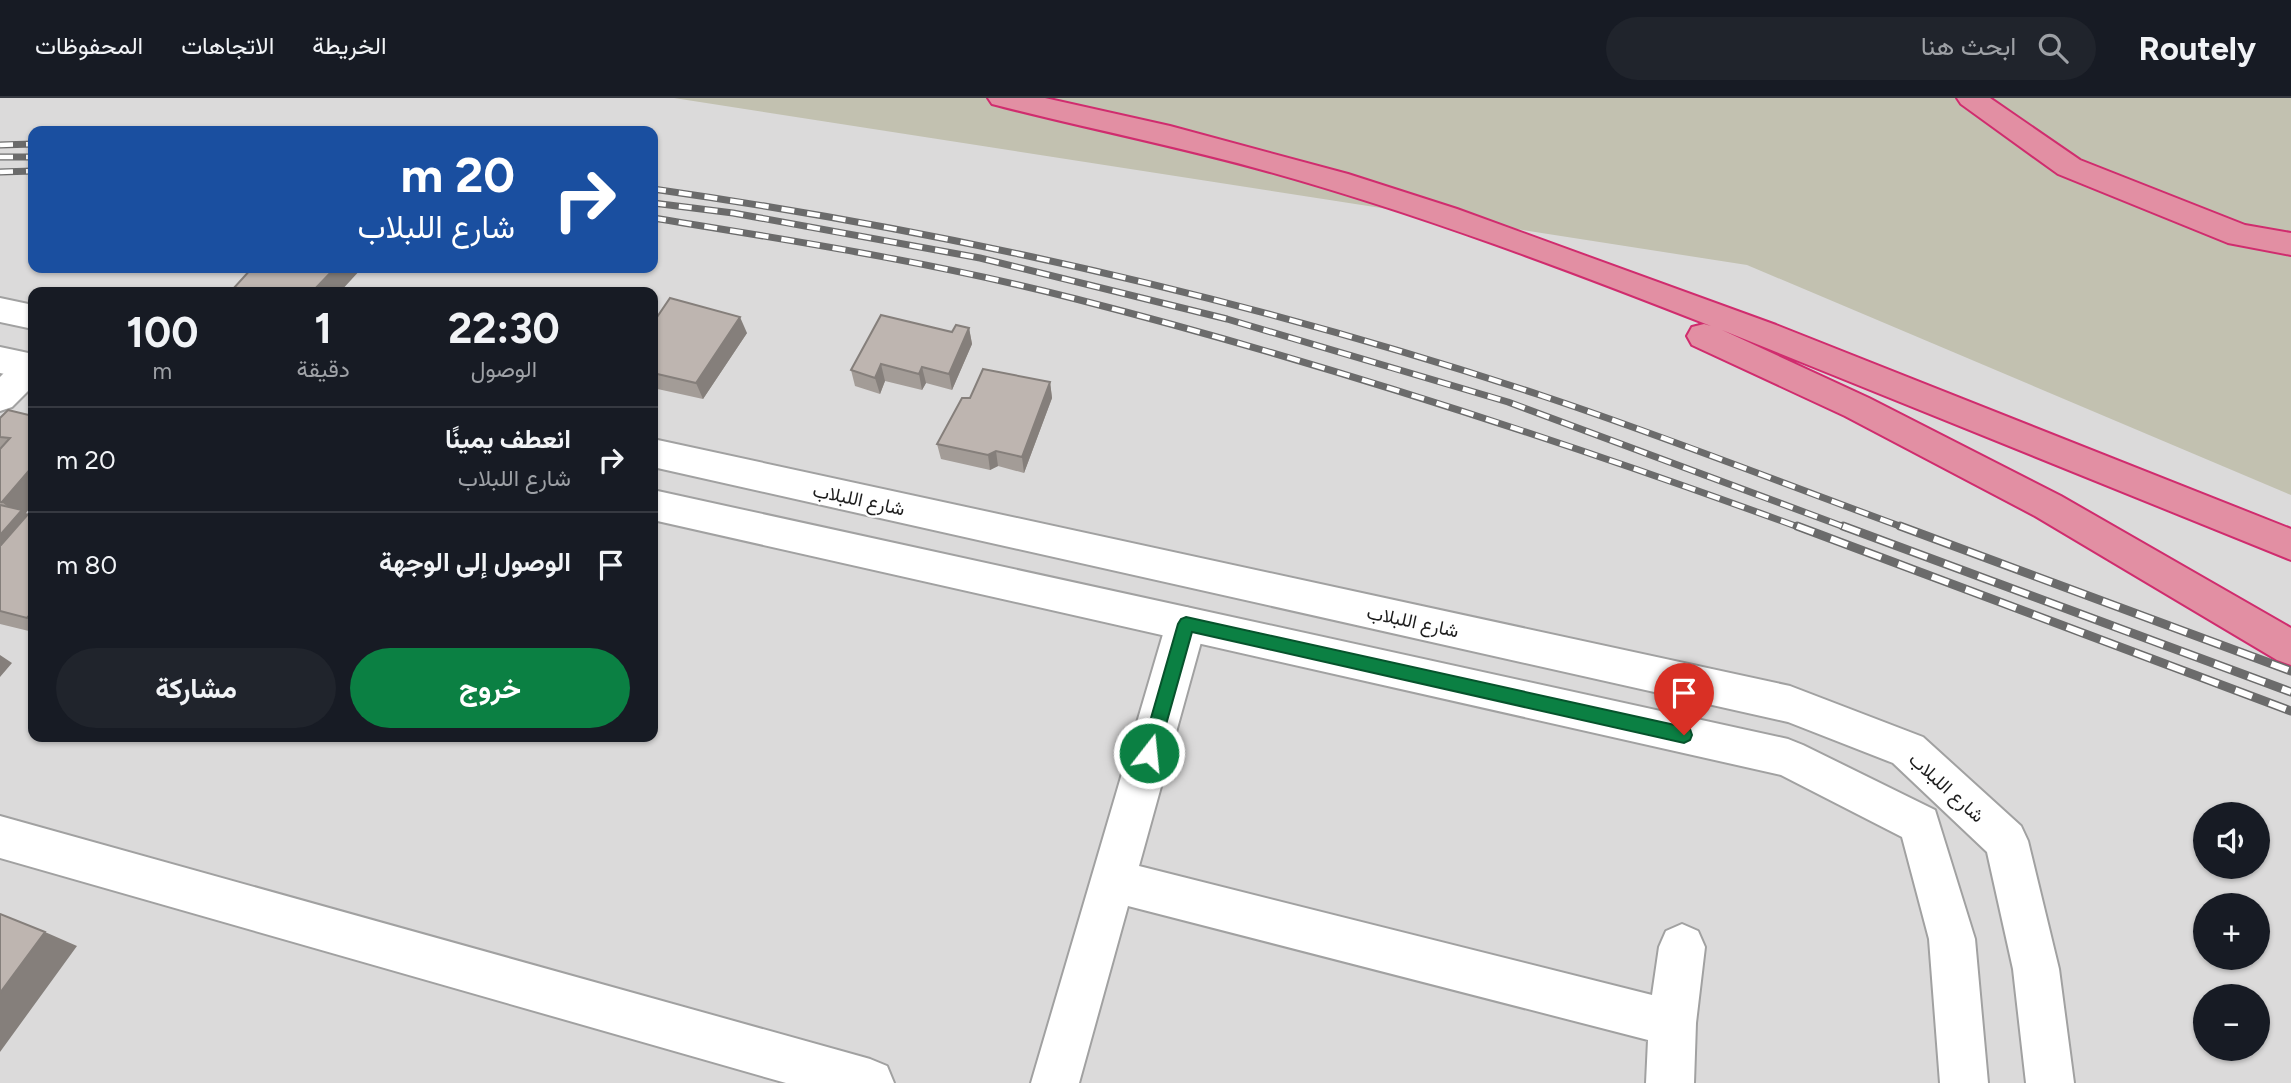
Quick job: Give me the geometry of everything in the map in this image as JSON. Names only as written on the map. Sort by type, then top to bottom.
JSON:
[{"type":"highway","points":[[1002,98],[1321,176],[1445,215],[1679,299],[2093,468],[2291,545]]},
{"type":"highway","points":[[1971,98],[2069,167],[2239,235],[2291,244]]},
{"type":"highway","points":[[1445,215],[1857,407],[2048,506],[2291,648]]},
{"type":"street","points":[[0,310],[28,316]]},
{"type":"street","points":[[0,398],[22,365]]},
{"type":"street","name":"شارع اللبلاب","points":[[658,454],[1790,704],[1908,750],[2006,841],[2036,969],[2050,1083]]},
{"type":"street","points":[[658,506],[1788,758],[1920,824],[1952,939],[1964,1083]]},
{"type":"street","points":[[1055,1083],[1186,624]]},
{"type":"street","points":[[0,837],[870,1083]]},
{"type":"street","points":[[1112,881],[1672,1023]]},
{"type":"street","points":[[1670,1083],[1672,1023],[1682,947]]},
{"type":"shaded area","points":[[0,98],[2291,98],[2291,1083],[0,1083]]},
{"type":"shaded area","points":[[674,98],[2291,98],[2291,495],[1747,265]]},
{"type":"building","points":[[247,273],[330,273],[317,287],[235,287]]},
{"type":"building","points":[[670,298],[740,317],[696,383],[658,374],[658,316]]},
{"type":"building","points":[[881,315],[952,332],[956,325],[969,328],[949,374],[922,367],[919,374],[881,364],[875,378],[851,370]]},
{"type":"building","points":[[983,369],[1050,382],[1022,457],[996,451],[988,455],[937,444],[962,398],[970,398]]},
{"type":"building","points":[[8,410],[28,415],[28,472],[2,502],[0,449],[10,438],[0,437],[0,418]]},
{"type":"building","points":[[0,505],[22,510],[0,535]]},
{"type":"building","points":[[28,514],[27,618],[0,611],[1,545]]},
{"type":"building","points":[[0,914],[45,932],[0,993]]},
{"type":"railway","points":[[0,145],[28,144]]},
{"type":"railway","points":[[0,157],[28,157]]},
{"type":"railway","points":[[0,172],[28,171]]},
{"type":"railway","points":[[658,190],[766,206],[991,248],[1214,300],[1324,329],[1588,411],[1905,528]]},
{"type":"railway","points":[[658,204],[733,213],[980,258],[1227,319],[1508,402],[1847,528]]},
{"type":"railway","points":[[658,219],[971,274],[1168,323],[1351,376],[1532,434],[1801,528]]},
{"type":"railway","points":[[1797,526],[2291,711]]},
{"type":"railway","points":[[1843,526],[2291,692]]},
{"type":"railway","points":[[1900,526],[2291,671]]},
{"type":"route","points":[[1149,753],[1186,624],[1684,735]]}]
